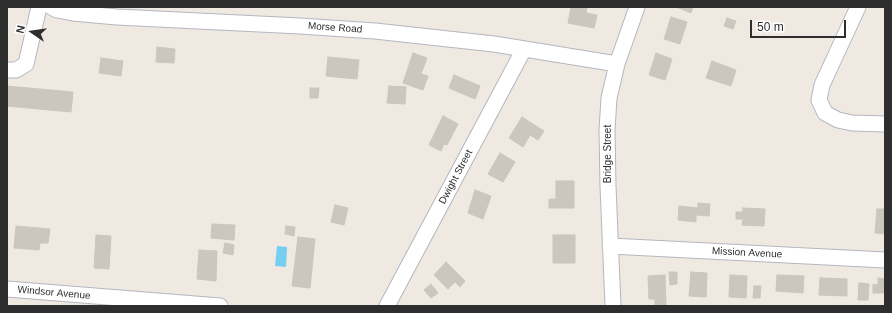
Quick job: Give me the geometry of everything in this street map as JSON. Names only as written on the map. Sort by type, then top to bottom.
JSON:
[{"type":"street","points":[[7,70],[16,70],[26,64],[39,7]]},
{"type":"street","name":"Morse Road","points":[[52,7],[57,10],[73,13],[95,15],[300,26],[494,44],[617,64]]},
{"type":"street","name":"Bridge Street","points":[[613,306],[607,130],[609,98],[617,64],[637,7]]},
{"type":"street","points":[[858,7],[822,85],[819,100],[825,113],[838,120],[852,123],[885,124]]},
{"type":"street","name":"Dwight Street","points":[[387,306],[524,48]]},
{"type":"street","name":"Mission Avenue","points":[[610,246],[885,260]]},
{"type":"street","name":"Windsor Avenue","points":[[7,289],[220,306]]},
{"type":"water","points":[[277,246],[287,247],[286,267],[275,266]]},
{"type":"building","points":[[571,7],[587,7],[586,13],[597,15],[594,28],[568,23]]},
{"type":"building","points":[[676,7],[693,7],[691,13]]},
{"type":"building","points":[[671,17],[687,22],[680,44],[664,39]]},
{"type":"building","points":[[727,18],[736,21],[733,29],[724,26]]},
{"type":"building","points":[[157,47],[175,49],[174,63],[156,62]]},
{"type":"building","points":[[413,53],[427,58],[421,74],[428,76],[423,90],[403,83]]},
{"type":"building","points":[[656,53],[672,59],[665,80],[649,75]]},
{"type":"building","points":[[328,57],[359,60],[357,79],[326,76]]},
{"type":"building","points":[[101,58],[123,61],[121,76],[99,73]]},
{"type":"building","points":[[712,61],[736,70],[731,86],[706,78]]},
{"type":"building","points":[[454,75],[480,86],[475,99],[449,88]]},
{"type":"building","points":[[7,86],[73,92],[71,112],[7,106]]},
{"type":"building","points":[[389,86],[406,87],[405,104],[387,103]]},
{"type":"building","points":[[310,88],[319,88],[318,98],[310,98]]},
{"type":"building","points":[[443,116],[458,124],[447,145],[444,144],[441,151],[429,145]]},
{"type":"building","points":[[522,117],[544,131],[538,140],[530,135],[523,147],[509,138]]},
{"type":"building","points":[[500,153],[515,162],[503,182],[488,174]]},
{"type":"building","points":[[556,181],[574,181],[574,208],[549,208],[549,199],[556,199]]},
{"type":"building","points":[[475,190],[491,196],[483,219],[468,213]]},
{"type":"building","points":[[698,203],[710,204],[709,216],[696,215],[696,222],[678,220],[679,206],[698,208]]},
{"type":"building","points":[[335,205],[348,208],[344,225],[331,222]]},
{"type":"building","points":[[743,208],[765,209],[764,226],[742,225],[743,219],[736,219],[736,212],[743,212]]},
{"type":"building","points":[[877,209],[885,209],[885,234],[875,233]]},
{"type":"building","points":[[212,224],[235,225],[234,240],[211,238]]},
{"type":"building","points":[[16,226],[50,229],[48,243],[40,243],[39,250],[14,248]]},
{"type":"building","points":[[286,226],[295,227],[294,236],[285,234]]},
{"type":"building","points":[[96,235],[111,236],[109,269],[94,268]]},
{"type":"building","points":[[553,235],[575,235],[575,263],[553,263]]},
{"type":"building","points":[[298,237],[315,239],[310,288],[292,286]]},
{"type":"building","points":[[225,243],[234,245],[233,255],[223,253]]},
{"type":"building","points":[[199,250],[217,251],[216,281],[197,279]]},
{"type":"building","points":[[446,262],[465,281],[460,287],[455,282],[448,289],[434,275]]},
{"type":"building","points":[[669,272],[677,272],[677,284],[670,285]]},
{"type":"building","points":[[691,272],[707,273],[706,297],[689,296]]},
{"type":"building","points":[[665,275],[666,306],[655,306],[655,299],[649,299],[648,276]]},
{"type":"building","points":[[730,275],[747,276],[746,298],[729,297]]},
{"type":"building","points":[[777,275],[804,276],[803,293],[776,291]]},
{"type":"building","points":[[820,278],[847,279],[847,296],[819,295]]},
{"type":"building","points":[[878,278],[885,279],[885,293],[873,293],[873,284],[878,285]]},
{"type":"building","points":[[859,283],[869,284],[868,300],[858,300]]},
{"type":"building","points":[[431,284],[438,293],[431,298],[424,290]]},
{"type":"building","points":[[754,286],[761,286],[760,298],[753,298]]}]
